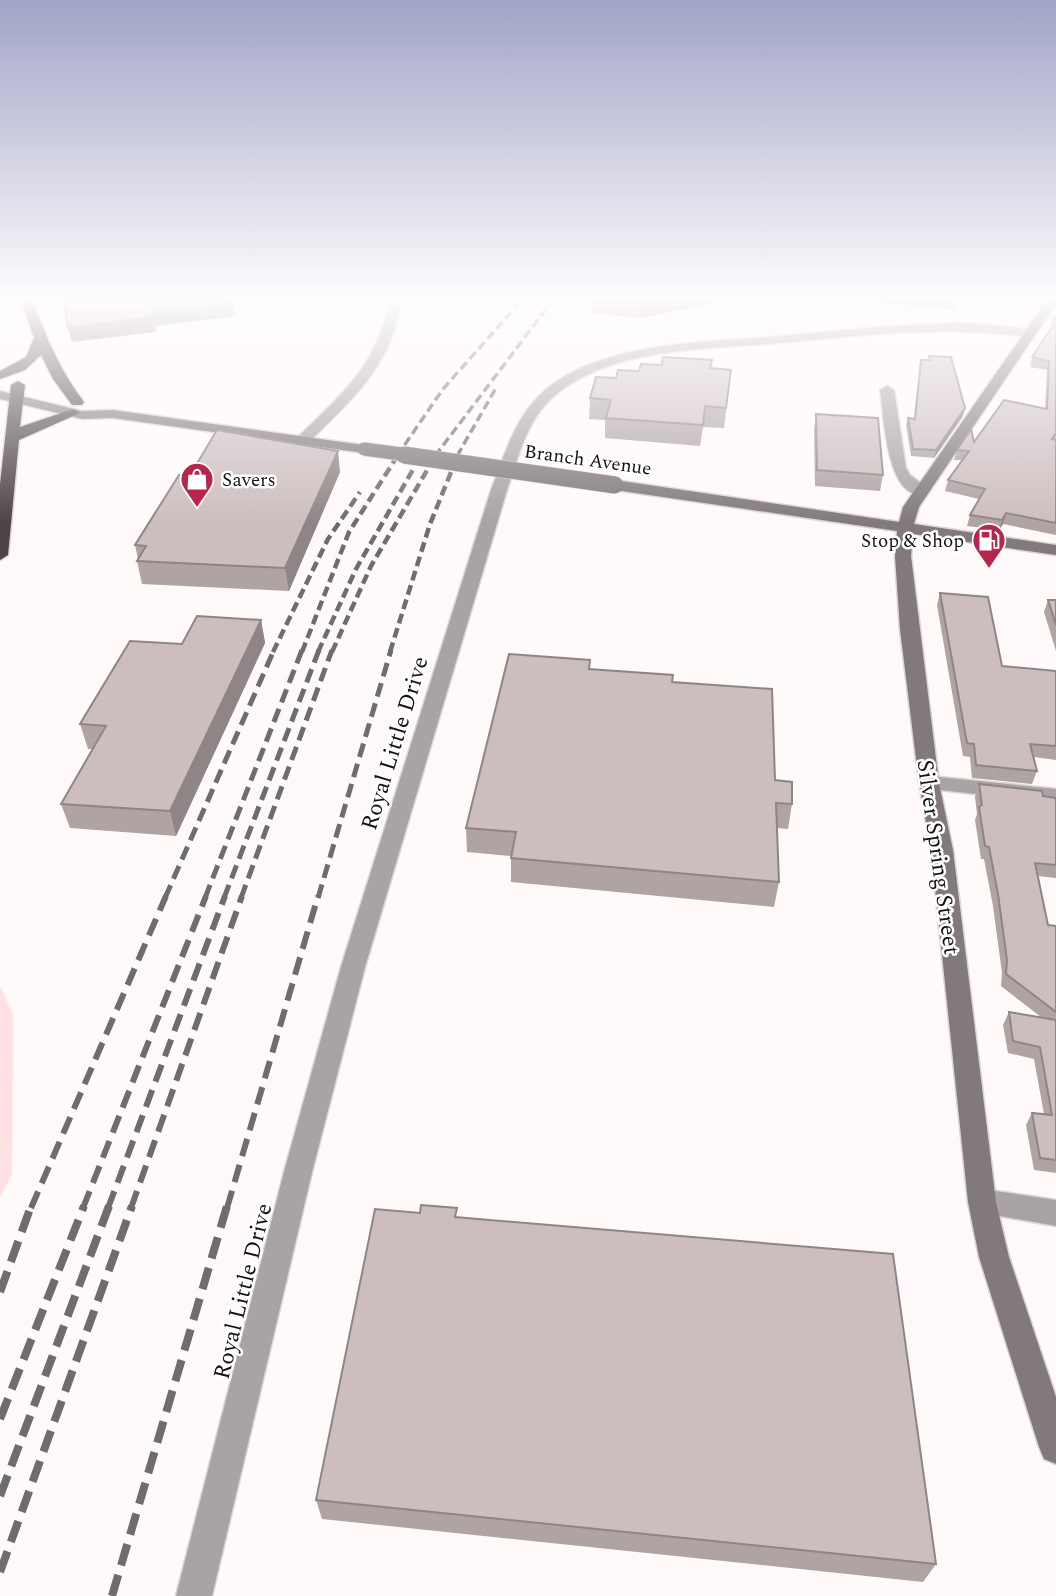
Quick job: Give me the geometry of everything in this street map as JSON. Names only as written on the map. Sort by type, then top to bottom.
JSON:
[{"type":"highway","points":[[12,438],[75,407],[55,374]]},
{"type":"highway","points":[[0,555],[18,385]]},
{"type":"main road","name":"Silver Spring Street","points":[[1002,374],[911,507],[905,528],[904,556],[909,629],[929,783],[942,850],[982,1202],[994,1257],[1056,1447]]},
{"type":"main road","name":"Branch Avenue","points":[[0,377],[75,407]]},
{"type":"main road","name":"Branch Avenue","points":[[0,395],[16,400],[818,513],[1056,550]]},
{"type":"street","points":[[303,440],[367,374]]},
{"type":"street","name":"Royal Little Drive","points":[[194,1596],[298,1172],[356,956],[499,490],[517,438],[541,402],[557,387],[581,374]]},
{"type":"street","points":[[887,390],[899,468],[904,478],[922,491]]},
{"type":"street","points":[[929,783],[1056,796]]},
{"type":"street","points":[[982,1202],[1056,1213]]},
{"type":"shaded area","points":[[0,986],[13,1015],[12,1173],[0,1198]]},
{"type":"building","points":[[617,374],[730,374],[726,408],[705,406],[703,425],[606,418],[611,400],[590,398],[596,377],[616,378]]},
{"type":"building","points":[[920,374],[956,374],[965,408],[936,450],[913,449],[908,418],[915,419]]},
{"type":"building","points":[[1048,374],[1056,374],[1056,433],[1052,439],[1056,440],[1056,523],[1006,513],[1002,520],[970,515],[985,489],[948,480],[969,451],[957,450],[971,429],[974,442],[1004,400],[1047,409]]},
{"type":"building","points":[[816,414],[878,418],[883,475],[817,470]]},
{"type":"building","points":[[217,430],[338,451],[285,568],[137,561],[146,546],[135,545],[179,475],[190,475]]},
{"type":"building","points":[[940,593],[988,597],[1002,666],[1056,671],[1056,746],[1030,744],[1037,771],[976,765],[974,744],[967,743]]},
{"type":"building","points":[[1048,600],[1056,600],[1056,625]]},
{"type":"building","points":[[197,616],[261,620],[170,811],[61,804],[106,726],[80,724],[130,641],[182,644]]},
{"type":"building","points":[[509,654],[590,660],[589,669],[673,675],[672,682],[772,689],[775,780],[792,782],[792,804],[776,803],[779,882],[511,858],[516,832],[466,828]]},
{"type":"building","points":[[979,784],[1042,791],[1043,796],[1056,798],[1056,865],[1035,863],[1048,925],[1056,926],[1056,1012],[1006,974],[1007,960],[998,894],[989,847],[985,846],[979,807],[982,805]]},
{"type":"building","points":[[1009,1012],[1056,1020],[1056,1160],[1040,1158],[1032,1113],[1052,1115],[1040,1047],[1013,1041]]},
{"type":"building","points":[[421,1205],[457,1208],[455,1217],[893,1254],[936,1564],[316,1500],[375,1209],[420,1213]]},
{"type":"railway","points":[[397,456],[456,374]]},
{"type":"railway","points":[[435,456],[497,374]]},
{"type":"railway","points":[[457,456],[496,388]]},
{"type":"railway","points":[[302,652],[349,532],[398,455]]},
{"type":"railway","points":[[332,652],[371,566],[436,455]]},
{"type":"railway","points":[[390,652],[430,524],[458,455]]},
{"type":"railway","points":[[318,652],[356,569],[415,466]]},
{"type":"railway","points":[[273,652],[328,539],[360,492]]},
{"type":"railway","points":[[165,898],[274,650]]},
{"type":"railway","points":[[205,898],[302,650]]},
{"type":"railway","points":[[224,898],[319,650]]},
{"type":"railway","points":[[241,898],[332,650]]},
{"type":"railway","points":[[318,898],[391,650]]},
{"type":"railway","points":[[31,1208],[166,896]]},
{"type":"railway","points":[[83,1208],[206,896]]},
{"type":"railway","points":[[108,1208],[225,896]]},
{"type":"railway","points":[[131,1208],[242,896]]},
{"type":"railway","points":[[227,1208],[318,896]]},
{"type":"railway","points":[[0,1292],[31,1206]]},
{"type":"railway","points":[[0,1419],[84,1206]]},
{"type":"railway","points":[[0,1496],[109,1206]]},
{"type":"railway","points":[[0,1572],[132,1206]]},
{"type":"railway","points":[[112,1596],[227,1206]]},
{"type":"place","name":"Savers","points":[[197,509]]},
{"type":"place","name":"Stop & Shop","points":[[989,570]]}]
